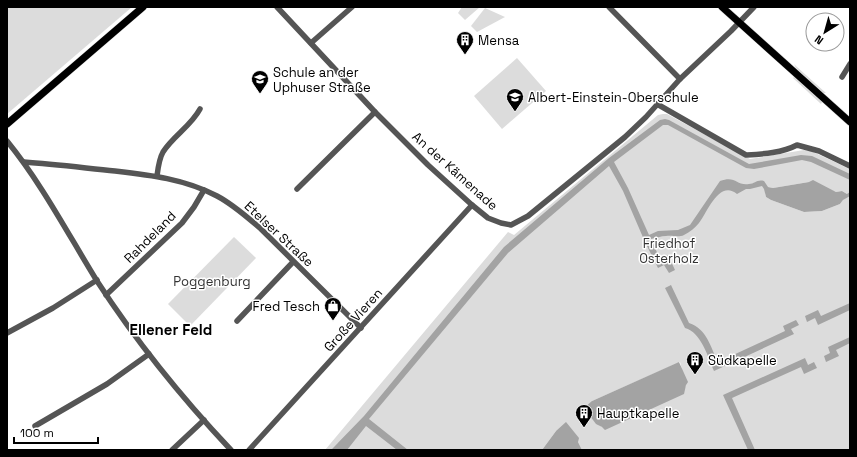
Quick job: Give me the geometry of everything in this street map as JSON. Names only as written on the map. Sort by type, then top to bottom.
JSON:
[{"type":"main road","points":[[7,124],[143,7]]},
{"type":"main road","points":[[722,7],[850,122]]},
{"type":"street","name":"An der Kämenade","points":[[277,7],[375,112],[428,165],[488,218],[511,225],[528,216],[625,137],[646,117],[680,79],[754,7]]},
{"type":"street","points":[[311,43],[352,7]]},
{"type":"street","points":[[609,7],[680,79]]},
{"type":"street","points":[[842,77],[850,64]]},
{"type":"street","points":[[657,104],[746,155],[788,149],[797,144],[819,151],[850,166]]},
{"type":"street","points":[[157,176],[162,153],[196,118],[200,109]]},
{"type":"street","points":[[297,189],[375,112]]},
{"type":"street","points":[[7,141],[24,162],[106,295],[149,354],[231,450]]},
{"type":"street","name":"Etelser Straße","points":[[24,162],[157,176],[186,183],[204,190],[230,204],[246,216],[361,328]]},
{"type":"street","name":"Rahdeland","points":[[106,295],[182,223],[204,190]]},
{"type":"street","name":"Große Vieren","points":[[249,450],[472,205]]},
{"type":"street","points":[[237,321],[293,262]]},
{"type":"street","points":[[7,333],[53,308],[97,280]]},
{"type":"street","points":[[35,426],[107,384],[149,354]]},
{"type":"street","points":[[172,450],[204,420]]},
{"type":"green space","points":[[7,7],[132,7],[7,114]]},
{"type":"green space","points":[[462,7],[480,7],[465,20],[458,13]]},
{"type":"green space","points":[[485,8],[505,17],[477,32],[471,26]]},
{"type":"green space","points":[[517,58],[546,91],[502,129],[474,96]]},
{"type":"green space","points":[[794,64],[826,93],[823,93],[796,68]]},
{"type":"green space","points":[[794,77],[822,102],[821,104],[793,78]]},
{"type":"green space","name":"Friedhof Osterholz","points":[[667,114],[750,159],[804,150],[811,151],[850,169],[850,450],[582,450],[578,442],[556,431],[542,450],[347,450],[338,443],[331,450],[325,450],[508,232],[514,235],[658,115]],"holes":[[[809,182],[836,192],[842,191],[847,194],[840,204],[822,211],[804,212],[766,197],[765,193],[768,187],[773,188]],[[680,362],[686,385],[684,390],[602,427],[599,425],[592,401]]]},
{"type":"green space","name":"Poggenburg","points":[[234,237],[256,258],[190,326],[168,304]]},
{"type":"shaded area","points":[[665,119],[749,164],[801,155],[812,156],[850,174],[850,180],[811,162],[802,160],[754,169],[746,168],[668,125],[663,125],[614,162],[628,188],[649,235],[658,231],[678,230],[690,225],[720,181],[725,179],[733,180],[741,184],[751,184],[758,181],[764,181],[768,187],[773,188],[813,180],[836,192],[842,191],[847,194],[850,192],[850,196],[843,200],[840,204],[822,211],[804,212],[766,197],[762,186],[746,189],[737,194],[731,191],[725,191],[714,199],[699,223],[688,233],[680,236],[664,236],[651,239],[660,259],[668,255],[675,270],[669,273],[664,265],[658,268],[623,191],[609,166],[508,253],[369,419],[408,450],[397,450],[366,426],[347,450],[331,450],[364,416],[504,247],[609,158],[660,120]]},
{"type":"shaded area","points":[[671,285],[689,323],[700,329],[704,334],[718,362],[785,331],[783,326],[796,320],[799,325],[791,329],[794,334],[714,371],[700,340],[691,330],[685,328],[665,288]]},
{"type":"shaded area","points":[[850,303],[850,310],[818,325],[815,318],[807,322],[805,316],[818,310],[821,316]]},
{"type":"shaded area","points":[[850,337],[850,343],[836,350],[839,356],[826,362],[824,356],[830,353],[828,347]]},
{"type":"shaded area","points":[[805,358],[808,365],[814,362],[817,368],[804,374],[801,367],[732,398],[755,450],[748,450],[723,395]]},
{"type":"shaded area","points":[[679,362],[688,382],[684,394],[605,430],[596,424],[584,408],[592,401]]},
{"type":"shaded area","points":[[566,422],[579,438],[578,442],[582,450],[542,450],[556,431]]},
{"type":"place","name":"Mensa","points":[[465,55]]},
{"type":"place","name":"Schule an der Uphuser Straße","points":[[260,94]]},
{"type":"place","name":"Albert-Einstein-Oberschule","points":[[515,112]]},
{"type":"place","name":"Fred Tesch","points":[[333,321]]},
{"type":"place","name":"Südkapelle","points":[[695,375]]},
{"type":"place","name":"Hauptkapelle","points":[[584,428]]},
{"type":"district","name":"Ellener Feld","points":[[171,329]]}]
